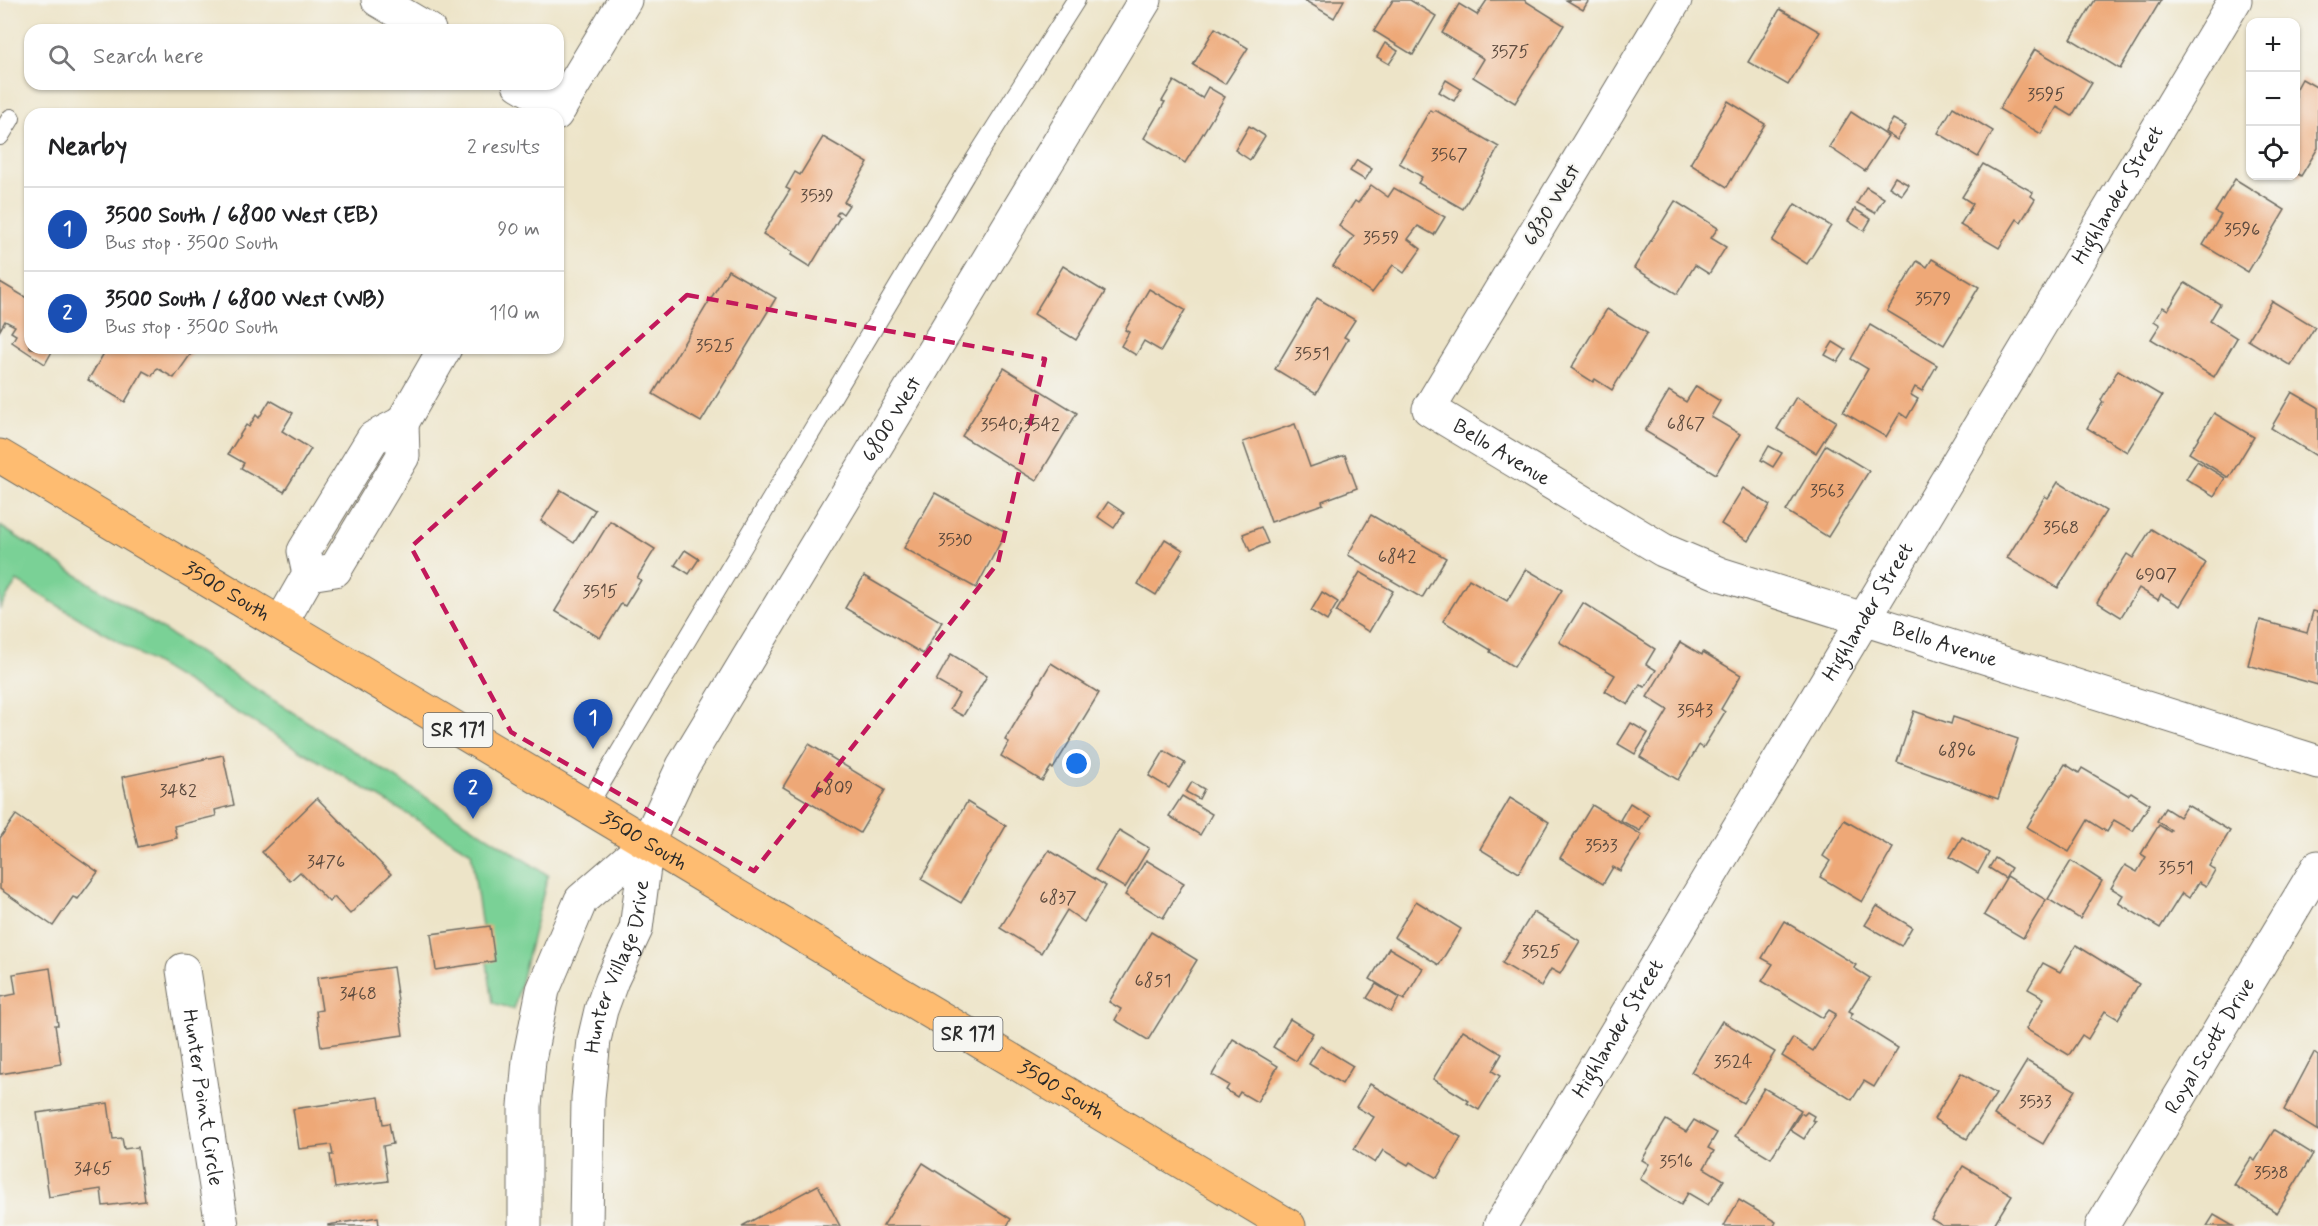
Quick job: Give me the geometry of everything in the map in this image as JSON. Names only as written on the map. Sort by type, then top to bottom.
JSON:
[{"type":"main road","name":"3500 South","points":[[0,456],[1289,1226]]},
{"type":"street","points":[[378,0],[419,24]]},
{"type":"street","points":[[560,108],[625,0]]},
{"type":"street","name":"6800 West","points":[[647,843],[683,766],[1145,0]]},
{"type":"street","name":"6830 West","points":[[1429,409],[1675,0]]},
{"type":"street","name":"Highlander Street","points":[[1500,1226],[2235,0]]},
{"type":"street","points":[[528,90],[554,108]]},
{"type":"street","points":[[281,623],[309,574],[304,551],[373,438],[402,423],[442,354]]},
{"type":"street","name":"Bello Avenue","points":[[1429,409],[1663,550],[1756,587],[2318,762]]},
{"type":"street","name":"Hunter Village Drive","points":[[525,1226],[525,1106],[529,1060],[543,990],[581,900],[647,843]]},
{"type":"street","name":"Hunter Village Drive","points":[[586,1226],[588,1098],[594,1040],[612,980],[636,928],[647,843]]},
{"type":"street","name":"Royal Scott Drive","points":[[2102,1226],[2318,867]]},
{"type":"street","name":"Hunter Point Circle","points":[[183,970],[222,1226]]},
{"type":"lane","points":[[587,807],[965,175],[1076,0]]},
{"type":"lane","points":[[0,136],[11,118]]},
{"type":"highlighted area","points":[[687,295],[1045,359],[998,563],[754,871],[511,732],[411,547]]},
{"type":"green space","points":[[0,526],[548,875],[514,1009],[493,1003],[471,852],[17,581],[0,608]]},
{"type":"building","points":[[1304,0],[1344,0],[1334,18]]},
{"type":"building","points":[[1393,0],[1410,0],[1436,16],[1413,55],[1374,31]]},
{"type":"building","points":[[1487,0],[1524,0],[1564,25],[1515,103],[1473,77],[1484,59],[1442,33],[1459,4],[1477,15]]},
{"type":"building","points":[[1566,0],[1589,0],[1583,10]]},
{"type":"building","points":[[2095,0],[2161,0],[2120,69],[2071,39]]},
{"type":"building","points":[[1780,9],[1820,32],[1788,85],[1748,62]]},
{"type":"building","points":[[1215,28],[1248,48],[1225,84],[1193,65]]},
{"type":"building","points":[[1385,43],[1398,51],[1389,64],[1377,57]]},
{"type":"building","points":[[2035,49],[2092,83],[2072,116],[2057,107],[2041,134],[1999,109]]},
{"type":"building","points":[[2302,79],[2318,88],[2318,148],[2301,176],[2300,175],[2300,83]]},
{"type":"building","points":[[1446,80],[1461,89],[1454,101],[1439,92]]},
{"type":"building","points":[[1174,81],[1202,98],[1208,87],[1225,97],[1185,163],[1144,138],[1165,102],[1162,101]]},
{"type":"building","points":[[1728,101],[1765,124],[1727,187],[1690,164]]},
{"type":"building","points":[[1953,107],[1993,131],[1978,157],[1938,133]]},
{"type":"building","points":[[1430,110],[1433,112],[1435,110],[1499,147],[1463,209],[1418,183],[1422,177],[1399,163]]},
{"type":"building","points":[[1851,112],[1888,136],[1865,171],[1829,147]]},
{"type":"building","points":[[1893,119],[1906,126],[1897,140],[1885,132]]},
{"type":"building","points":[[1249,126],[1265,136],[1250,160],[1235,150]]},
{"type":"building","points":[[823,137],[868,163],[844,202],[849,205],[843,214],[839,211],[836,215],[840,217],[810,267],[791,255],[793,252],[763,234],[790,190],[786,188],[795,172],[800,175]]},
{"type":"building","points":[[1357,160],[1372,169],[1365,180],[1350,171]]},
{"type":"building","points":[[1983,164],[2033,192],[2031,196],[2035,199],[2021,222],[2017,219],[1999,248],[1960,225],[1973,204],[1962,197]]},
{"type":"building","points":[[1895,177],[1909,185],[1902,195],[1889,187]]},
{"type":"building","points":[[2235,179],[2285,210],[2248,272],[2203,245],[2221,215],[2215,212]]},
{"type":"building","points":[[1371,185],[1388,197],[1394,188],[1445,217],[1434,235],[1418,226],[1408,239],[1421,249],[1404,273],[1393,265],[1372,293],[1333,266],[1354,237],[1339,226],[1355,201],[1358,203]]},
{"type":"building","points":[[1866,187],[1884,198],[1875,213],[1857,203]]},
{"type":"building","points":[[1675,201],[1718,228],[1711,238],[1726,247],[1709,274],[1695,265],[1677,294],[1634,268]]},
{"type":"building","points":[[1795,204],[1831,226],[1807,264],[1772,241]]},
{"type":"building","points":[[1855,209],[1871,219],[1864,231],[1848,221]]},
{"type":"building","points":[[1932,259],[1979,287],[1944,345],[1887,311],[1917,261],[1927,267]]},
{"type":"building","points":[[1063,266],[1105,292],[1076,340],[1034,314]]},
{"type":"building","points":[[728,270],[776,298],[701,422],[653,394]]},
{"type":"building","points":[[0,282],[24,296],[24,350],[12,342],[16,335],[11,332],[15,326],[5,321],[0,330]]},
{"type":"building","points":[[2185,283],[2220,304],[2210,321],[2237,338],[2214,377],[2151,339],[2160,325],[2154,321],[2163,307],[2168,310]]},
{"type":"building","points":[[1149,289],[1185,310],[1161,351],[1144,341],[1136,355],[1121,346],[1129,332],[1125,330]]},
{"type":"building","points":[[1317,298],[1355,320],[1344,337],[1348,339],[1316,394],[1275,369]]},
{"type":"building","points":[[2272,301],[2315,327],[2291,366],[2248,340]]},
{"type":"building","points":[[1607,309],[1647,333],[1612,390],[1595,379],[1593,382],[1571,368]]},
{"type":"building","points":[[1870,325],[1937,365],[1922,391],[1915,387],[1911,395],[1918,399],[1907,418],[1900,413],[1886,437],[1843,412],[1868,369],[1851,359]]},
{"type":"building","points":[[1833,342],[1846,350],[1838,362],[1825,355]]},
{"type":"building","points":[[30,354],[51,354],[45,364]]},
{"type":"building","points":[[103,354],[191,354],[174,378],[157,368],[152,376],[143,371],[125,402],[88,380]]},
{"type":"building","points":[[1004,368],[1077,413],[1036,481],[962,436]]},
{"type":"building","points":[[2118,370],[2162,396],[2127,452],[2087,428],[2103,402],[2101,400]]},
{"type":"building","points":[[1696,386],[1720,401],[1711,417],[1740,434],[1716,474],[1645,431],[1669,391],[1686,402]]},
{"type":"building","points":[[2292,392],[2318,407],[2318,457],[2271,428]]},
{"type":"building","points":[[1796,397],[1836,421],[1816,453],[1777,429]]},
{"type":"building","points":[[270,400],[293,413],[282,431],[311,449],[284,492],[241,468],[244,463],[228,454],[246,425],[249,427],[256,415],[259,418]]},
{"type":"building","points":[[2214,413],[2254,437],[2229,478],[2189,453]]},
{"type":"building","points":[[1295,424],[1310,467],[1345,455],[1357,488],[1322,501],[1323,504],[1271,522],[1243,442]]},
{"type":"building","points":[[1826,445],[1869,471],[1828,537],[1786,511]]},
{"type":"building","points":[[1769,446],[1782,453],[1773,467],[1761,460]]},
{"type":"building","points":[[2197,461],[2225,478],[2214,496],[2186,479]]},
{"type":"building","points":[[2058,482],[2106,511],[2058,588],[2007,558],[2045,496],[2048,498]]},
{"type":"building","points":[[1743,488],[1770,505],[1748,541],[1721,524]]},
{"type":"building","points":[[561,490],[595,510],[574,543],[541,521]]},
{"type":"building","points":[[935,493],[1006,532],[976,588],[904,548]]},
{"type":"building","points":[[1108,502],[1124,513],[1114,528],[1098,517]]},
{"type":"building","points":[[1371,515],[1446,558],[1422,598],[1348,555]]},
{"type":"building","points":[[610,521],[655,549],[637,578],[641,580],[625,606],[621,604],[600,638],[555,611]]},
{"type":"building","points":[[1261,527],[1268,543],[1250,551],[1243,534]]},
{"type":"building","points":[[2151,529],[2206,563],[2180,606],[2161,594],[2158,600],[2139,588],[2121,617],[2097,602],[2127,554],[2133,558]]},
{"type":"building","points":[[1165,539],[1183,550],[1156,595],[1138,584]]},
{"type":"building","points":[[685,550],[699,559],[689,574],[675,565]]},
{"type":"building","points":[[1526,569],[1562,590],[1514,667],[1443,621],[1469,579],[1507,601]]},
{"type":"building","points":[[1360,572],[1393,591],[1369,632],[1336,612]]},
{"type":"building","points":[[864,576],[942,622],[923,654],[845,608]]},
{"type":"building","points":[[1322,592],[1338,602],[1327,621],[1311,611]]},
{"type":"building","points":[[1583,603],[1655,649],[1646,664],[1656,670],[1645,687],[1640,685],[1628,705],[1605,691],[1615,675],[1559,642]]},
{"type":"building","points":[[2313,611],[2318,612],[2318,685],[2248,665],[2260,620],[2307,633]]},
{"type":"building","points":[[1680,642],[1702,655],[1703,652],[1741,675],[1721,709],[1725,712],[1703,748],[1699,745],[1678,780],[1640,757],[1668,710],[1647,697]]},
{"type":"building","points":[[951,654],[987,676],[963,716],[950,709],[959,694],[936,681]]},
{"type":"building","points":[[1051,663],[1099,693],[1053,769],[1051,767],[1042,781],[1001,756],[1009,742],[1005,740]]},
{"type":"building","points":[[1914,711],[1951,724],[1953,717],[2018,739],[1998,799],[1897,762]]},
{"type":"building","points":[[1631,723],[1648,733],[1635,754],[1618,744]]},
{"type":"building","points":[[809,744],[885,790],[860,833],[783,787]]},
{"type":"building","points":[[1164,751],[1185,763],[1169,788],[1149,776]]},
{"type":"building","points":[[223,755],[234,805],[215,810],[216,816],[174,826],[177,838],[138,847],[122,777]]},
{"type":"building","points":[[2065,764],[2079,773],[2082,768],[2128,795],[2131,792],[2150,804],[2133,831],[2114,820],[2107,832],[2088,820],[2069,852],[2027,827]]},
{"type":"building","points":[[1192,782],[1204,789],[1199,799],[1186,792]]},
{"type":"building","points":[[1182,796],[1212,814],[1200,835],[1169,816]]},
{"type":"building","points":[[317,798],[391,874],[350,914],[334,897],[329,902],[300,872],[290,881],[262,852]]},
{"type":"building","points":[[1510,798],[1549,822],[1519,873],[1480,849]]},
{"type":"building","points":[[967,802],[1006,826],[961,903],[921,879]]},
{"type":"building","points":[[1630,803],[1649,815],[1640,831],[1620,820]]},
{"type":"building","points":[[1592,805],[1642,835],[1620,871],[1613,867],[1603,884],[1560,858]]},
{"type":"building","points":[[2187,805],[2230,831],[2209,866],[2215,870],[2206,886],[2199,882],[2189,898],[2182,893],[2160,928],[2118,903],[2123,895],[2111,888],[2125,865],[2137,872],[2146,857],[2141,854],[2159,825],[2170,832],[2171,830],[2157,821],[2165,808],[2179,817]]},
{"type":"building","points":[[16,815],[98,872],[78,899],[73,897],[53,926],[0,889],[0,838]]},
{"type":"building","points":[[1844,820],[1893,848],[1862,902],[1820,877],[1830,861],[1823,856]]},
{"type":"building","points":[[1119,830],[1149,848],[1125,888],[1095,870]]},
{"type":"building","points":[[1962,837],[1989,853],[1978,873],[1950,857]]},
{"type":"building","points":[[1049,850],[1106,886],[1084,922],[1067,910],[1041,953],[1000,928]]},
{"type":"building","points":[[1995,858],[2011,868],[2005,878],[1989,868]]},
{"type":"building","points":[[1146,860],[1184,883],[1163,918],[1125,895]]},
{"type":"building","points":[[2071,861],[2102,881],[2080,919],[2048,899]]},
{"type":"building","points":[[2007,876],[2046,900],[2023,938],[1984,915]]},
{"type":"building","points":[[1416,901],[1461,929],[1439,965],[1394,937]]},
{"type":"building","points":[[1877,906],[1912,927],[1901,946],[1865,925]]},
{"type":"building","points":[[1533,912],[1580,941],[1560,974],[1551,969],[1541,986],[1502,963]]},
{"type":"building","points":[[1784,921],[1856,965],[1854,968],[1870,978],[1849,1011],[1853,1013],[1850,1018],[1898,1048],[1874,1087],[1864,1081],[1852,1100],[1782,1056],[1793,1038],[1813,1051],[1836,1014],[1829,1010],[1823,1018],[1762,981],[1773,964],[1762,958]]},
{"type":"building","points":[[490,926],[495,961],[436,970],[431,934]]},
{"type":"building","points":[[1151,932],[1197,960],[1148,1040],[1115,1020],[1121,1009],[1109,1002]]},
{"type":"building","points":[[2076,945],[2139,984],[2118,1019],[2105,1011],[2088,1039],[2082,1035],[2069,1055],[2026,1029],[2044,998],[2028,989],[2043,963],[2060,972]]},
{"type":"building","points":[[1389,948],[1423,968],[1404,1000],[1370,979]]},
{"type":"building","points":[[393,967],[403,1035],[321,1047],[316,1011],[322,1010],[317,978]]},
{"type":"building","points":[[50,968],[61,1064],[0,1074],[0,997],[16,994],[13,974]]},
{"type":"building","points":[[1376,984],[1399,998],[1391,1012],[1367,998]]},
{"type":"building","points":[[1290,1019],[1313,1033],[1296,1061],[1273,1047]]},
{"type":"building","points":[[1722,1021],[1775,1052],[1743,1103],[1691,1072]]},
{"type":"building","points":[[1463,1030],[1502,1054],[1492,1071],[1500,1076],[1479,1110],[1467,1103],[1469,1101],[1433,1079]]},
{"type":"building","points":[[1233,1039],[1278,1066],[1257,1102],[1240,1092],[1237,1097],[1226,1090],[1229,1085],[1212,1075]]},
{"type":"building","points":[[1320,1046],[1353,1066],[1342,1084],[1309,1064]]},
{"type":"building","points":[[2314,1053],[2318,1056],[2318,1131],[2284,1110]]},
{"type":"building","points":[[2027,1061],[2075,1090],[2043,1144],[1994,1115]]},
{"type":"building","points":[[1961,1073],[1996,1094],[1967,1139],[1934,1119]]},
{"type":"building","points":[[1370,1084],[1461,1137],[1437,1178],[1410,1162],[1408,1165],[1383,1150],[1375,1163],[1354,1149],[1374,1117],[1356,1107]]},
{"type":"building","points":[[1764,1088],[1801,1110],[1771,1158],[1735,1136]]},
{"type":"building","points":[[379,1097],[383,1124],[389,1123],[393,1144],[383,1146],[388,1181],[335,1188],[330,1155],[333,1155],[331,1145],[299,1149],[293,1109]]},
{"type":"building","points":[[108,1103],[113,1139],[122,1138],[124,1149],[138,1147],[145,1201],[103,1206],[101,1189],[49,1197],[37,1113]]},
{"type":"building","points":[[1807,1112],[1814,1116],[1812,1120],[1815,1121],[1804,1139],[1790,1130],[1801,1113],[1804,1115]]},
{"type":"building","points":[[1666,1120],[1686,1132],[1694,1120],[1717,1133],[1708,1148],[1714,1151],[1704,1168],[1724,1180],[1708,1205],[1688,1193],[1681,1205],[1640,1179],[1649,1164],[1642,1160]]},
{"type":"building","points":[[2274,1130],[2313,1154],[2277,1213],[2234,1185],[2251,1158],[2255,1161]]},
{"type":"building","points":[[923,1163],[1011,1219],[1007,1226],[883,1226]]},
{"type":"building","points":[[1963,1166],[2012,1195],[1993,1226],[1943,1226],[1931,1219]]},
{"type":"building","points":[[818,1185],[840,1226],[742,1226]]},
{"type":"building","points":[[1739,1200],[1776,1222],[1774,1226],[1724,1226]]},
{"type":"building","points":[[2214,1215],[2233,1226],[2207,1226]]},
{"type":"building","points":[[378,1217],[379,1226],[328,1226],[328,1225]]},
{"type":"place","name":"3500 South / 6800 West (EB)","points":[[593,749]]},
{"type":"place","name":"3500 South / 6800 West (WB)","points":[[473,819]]}]
